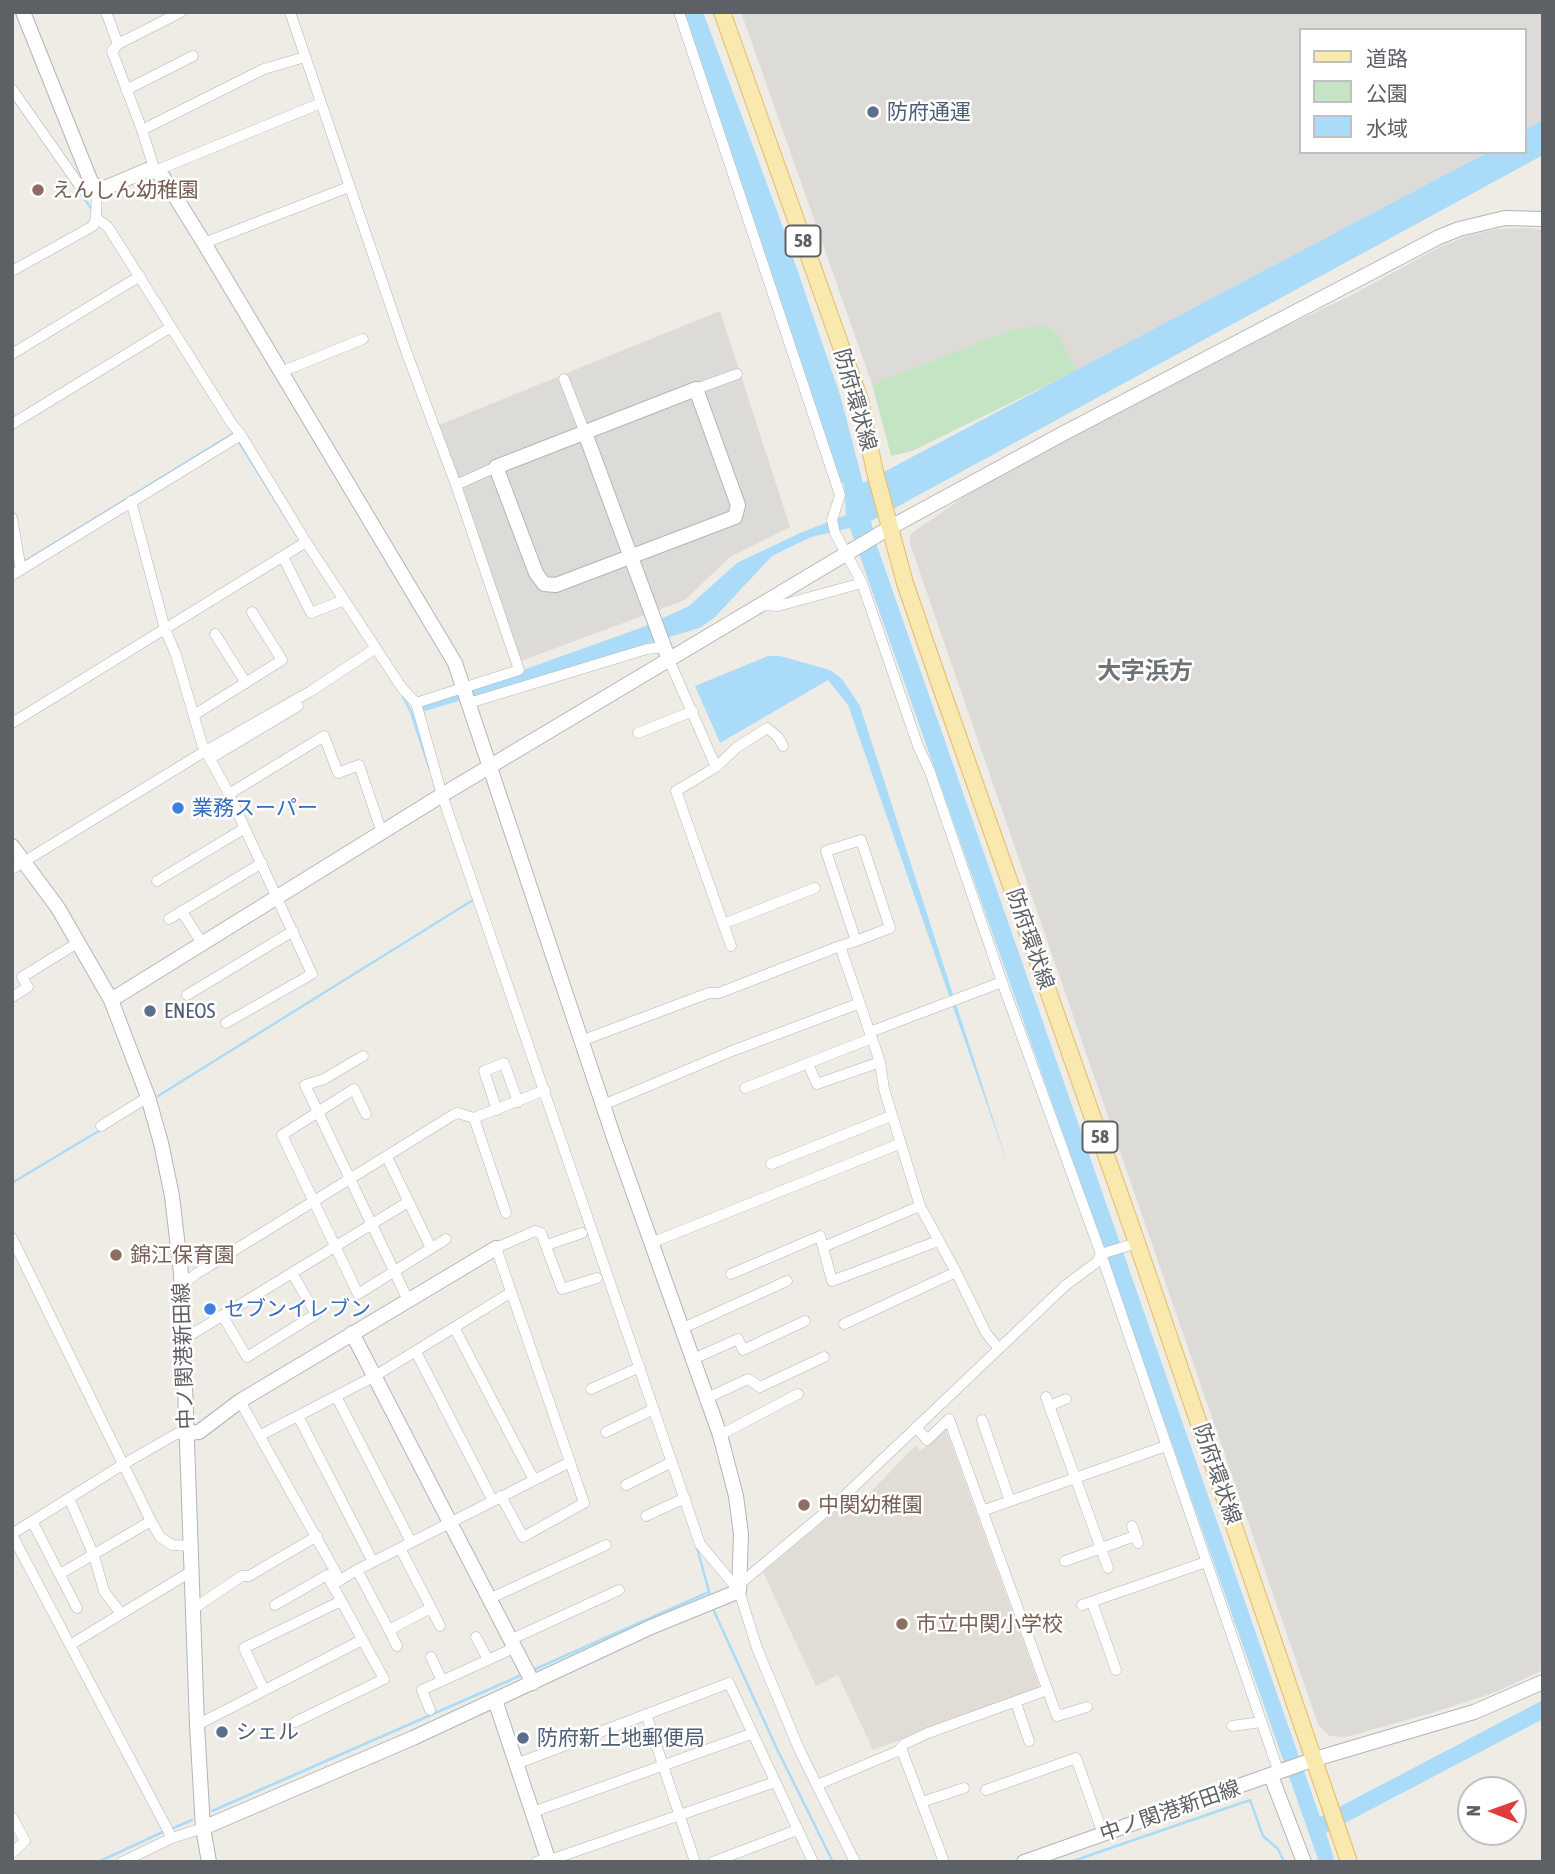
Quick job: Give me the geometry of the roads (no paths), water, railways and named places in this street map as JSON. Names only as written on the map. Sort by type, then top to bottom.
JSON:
[{"type":"main road","name":"防府環状線","points":[[722,12],[860,400],[875,472],[905,583],[1133,1242],[1308,1762],[1330,1807],[1349,1862]]},
{"type":"street","points":[[23,12],[91,182],[97,187]]},
{"type":"street","points":[[106,12],[118,44]]},
{"type":"street","points":[[181,12],[118,44],[112,51],[155,171],[169,186],[204,243],[455,663],[581,1041],[691,1360],[720,1435],[736,1496],[741,1534],[740,1587],[757,1648],[799,1749],[855,1862]]},
{"type":"street","points":[[290,12],[519,670],[467,698]]},
{"type":"street","points":[[679,12],[840,495],[832,520],[835,533],[862,583],[1101,1254],[1261,1722],[1304,1862]]},
{"type":"street","points":[[127,90],[193,56]]},
{"type":"street","points":[[142,130],[264,69],[305,57]]},
{"type":"street","points":[[12,89],[82,189],[105,188],[138,173],[155,171],[321,103]]},
{"type":"street","points":[[12,271],[93,226],[96,218],[97,187]]},
{"type":"street","points":[[204,243],[349,187]]},
{"type":"street","points":[[96,218],[108,226],[306,542],[402,688],[416,703],[442,795],[700,1544],[740,1587]]},
{"type":"street","points":[[111,1000],[490,767],[666,650],[761,605],[847,553],[889,521],[1439,237],[1459,229],[1505,218],[1543,219]]},
{"type":"street","points":[[12,354],[140,276]]},
{"type":"street","points":[[12,424],[171,327]]},
{"type":"street","points":[[281,372],[363,339]]},
{"type":"street","points":[[456,485],[737,374]]},
{"type":"street","points":[[564,379],[653,617],[716,767]]},
{"type":"street","points":[[496,467],[536,573],[544,584],[556,585],[729,521],[738,511],[736,498],[696,389]]},
{"type":"street","points":[[12,518],[17,572],[241,435]]},
{"type":"street","points":[[131,501],[165,629],[176,655],[202,744],[229,794],[312,974],[226,1023]]},
{"type":"street","points":[[12,723],[306,542]]},
{"type":"street","points":[[283,557],[311,613],[344,600]]},
{"type":"street","points":[[761,605],[778,606],[862,583]]},
{"type":"street","points":[[194,715],[282,660],[252,612]]},
{"type":"street","points":[[215,634],[246,683]]},
{"type":"street","points":[[209,754],[376,648]]},
{"type":"street","points":[[416,703],[467,698],[646,649],[666,650]]},
{"type":"street","points":[[18,865],[311,698]]},
{"type":"street","points":[[638,733],[693,711]]},
{"type":"street","points":[[731,946],[677,791],[716,767],[736,748],[766,728],[778,737],[783,746]]},
{"type":"street","points":[[229,794],[324,736],[338,773],[359,765],[382,833]]},
{"type":"street","points":[[157,881],[245,828]]},
{"type":"street","points":[[581,1041],[890,928],[861,840],[826,851],[856,940]]},
{"type":"street","name":"中ノ関港新田線","points":[[12,846],[18,865],[58,908],[111,1000],[148,1097],[172,1196],[182,1285],[197,1725],[203,1828],[209,1862]]},
{"type":"street","points":[[169,919],[262,863]]},
{"type":"street","points":[[723,924],[815,888]]},
{"type":"street","points":[[182,912],[202,943]]},
{"type":"street","points":[[187,995],[293,932]]},
{"type":"street","points":[[12,997],[28,987],[22,977],[79,942]]},
{"type":"street","points":[[841,946],[880,1062],[891,1116],[920,1206],[986,1333],[998,1348]]},
{"type":"street","points":[[745,1088],[1002,982]]},
{"type":"street","points":[[603,1105],[732,1051],[860,1003]]},
{"type":"street","points":[[363,1056],[324,1079],[305,1085],[408,1300]]},
{"type":"street","points":[[808,1064],[817,1084],[880,1062]]},
{"type":"street","points":[[496,1110],[484,1070],[504,1063],[518,1102]]},
{"type":"street","points":[[366,1114],[354,1089],[282,1135],[358,1294],[446,1239]]},
{"type":"street","points":[[182,1285],[453,1115],[458,1113],[474,1118],[545,1090]]},
{"type":"street","points":[[101,1126],[148,1097]]},
{"type":"street","points":[[771,1164],[891,1116]]},
{"type":"street","points":[[474,1118],[506,1213]]},
{"type":"street","points":[[652,1243],[899,1144]]},
{"type":"street","points":[[387,1157],[431,1248]]},
{"type":"street","points":[[184,1339],[408,1202]]},
{"type":"street","points":[[823,1247],[920,1206]]},
{"type":"street","points":[[172,1838],[12,1535],[176,1434],[199,1432],[240,1401],[496,1248],[535,1231],[541,1233],[547,1245],[562,1289],[597,1278]]},
{"type":"street","points":[[547,1245],[582,1233]]},
{"type":"street","points":[[731,1274],[820,1236],[832,1281],[938,1241]]},
{"type":"street","points":[[12,1238],[122,1465],[160,1537],[172,1545],[191,1546]]},
{"type":"street","points":[[121,1862],[172,1838],[203,1828],[413,1738],[740,1587],[842,1498],[1066,1285],[1097,1262],[1101,1254],[1133,1242]]},
{"type":"street","points":[[416,1352],[497,1498],[523,1536],[584,1503],[496,1248]]},
{"type":"street","points":[[845,1324],[956,1272]]},
{"type":"street","points":[[222,1315],[247,1357],[316,1314],[292,1273]]},
{"type":"street","points":[[681,1329],[787,1281]]},
{"type":"street","points":[[261,1435],[375,1376],[510,1293]]},
{"type":"street","points":[[691,1360],[738,1339],[743,1350],[805,1321]]},
{"type":"street","points":[[455,1329],[534,1480]]},
{"type":"street","points":[[352,1333],[533,1683]]},
{"type":"street","points":[[705,1399],[748,1379],[760,1387],[824,1357]]},
{"type":"street","points":[[591,1389],[640,1367]]},
{"type":"street","points":[[720,1435],[798,1394]]},
{"type":"street","points":[[336,1396],[411,1542]]},
{"type":"street","points":[[1066,1399],[1047,1402],[1108,1569]]},
{"type":"street","points":[[240,1401],[317,1536],[341,1601],[384,1679],[295,1722]]},
{"type":"street","points":[[606,1432],[654,1409]]},
{"type":"street","points":[[298,1416],[373,1562]]},
{"type":"street","points":[[916,1427],[927,1440],[948,1419],[1057,1716],[1087,1707]]},
{"type":"street","points":[[982,1420],[1010,1501]]},
{"type":"street","points":[[982,1511],[1166,1446]]},
{"type":"street","points":[[336,1582],[570,1462]]},
{"type":"street","points":[[626,1485],[672,1462]]},
{"type":"street","points":[[69,1498],[104,1591],[121,1614]]},
{"type":"street","points":[[646,1516],[685,1498]]},
{"type":"street","points":[[32,1521],[77,1608]]},
{"type":"street","points":[[60,1574],[151,1521]]},
{"type":"street","points":[[1065,1561],[1135,1535]]},
{"type":"street","points":[[193,1609],[242,1576],[249,1576],[317,1536]]},
{"type":"street","points":[[491,1598],[606,1545]]},
{"type":"street","points":[[400,1548],[440,1626]]},
{"type":"street","points":[[1116,1670],[1087,1603],[1206,1562]]},
{"type":"street","points":[[357,1570],[397,1646]]},
{"type":"street","points":[[70,1645],[192,1571]]},
{"type":"street","points":[[275,1605],[327,1575],[336,1582]]},
{"type":"street","points":[[430,1710],[422,1690],[488,1660],[514,1643],[619,1590]]},
{"type":"street","points":[[264,1690],[244,1648],[341,1601]]},
{"type":"street","points":[[389,1630],[431,1608]]},
{"type":"street","points":[[477,1637],[488,1660]]},
{"type":"street","points":[[197,1725],[362,1640]]},
{"type":"street","points":[[431,1657],[442,1681]]},
{"type":"street","name":"中ノ関港新田線","points":[[1024,1862],[1308,1762],[1474,1712],[1543,1682]]},
{"type":"street","points":[[516,1764],[729,1683],[813,1862]]},
{"type":"street","points":[[817,1785],[901,1748],[928,1732],[1047,1690]]},
{"type":"street","points":[[495,1700],[533,1812],[544,1860],[775,1782]]},
{"type":"street","points":[[1016,1703],[1029,1741]]},
{"type":"street","points":[[646,1714],[695,1862]]},
{"type":"street","points":[[1232,1726],[1261,1722]]},
{"type":"street","points":[[533,1812],[751,1734]]},
{"type":"street","points":[[901,1748],[944,1862]]},
{"type":"street","points":[[986,1790],[1076,1758],[1103,1834]]},
{"type":"street","points":[[922,1802],[964,1788]]},
{"type":"street","points":[[12,1817],[25,1841],[12,1853]]},
{"type":"street","points":[[713,1862],[797,1830]]},
{"type":"water","points":[[679,12],[703,12],[780,219],[841,398],[863,483],[1484,154],[1527,154],[1527,130],[1543,119],[1543,155],[871,521],[877,546],[1320,1817],[1543,1700],[1543,1719],[1326,1833],[1335,1862],[1319,1862],[850,528],[811,537],[772,556],[714,618],[699,628],[422,712],[419,704],[643,627],[689,606],[737,563],[846,515],[844,484],[838,481]]},
{"type":"water","points":[[768,656],[780,656],[830,670],[842,679],[860,706],[1008,1165],[848,705],[828,680],[720,743],[695,686]]},
{"type":"waterway","points":[[79,191],[93,211]]},
{"type":"waterway","points":[[22,563],[234,433]]},
{"type":"waterway","points":[[239,442],[298,537]]},
{"type":"waterway","points":[[402,695],[411,712],[430,770]]},
{"type":"waterway","points":[[158,1096],[473,900]]},
{"type":"waterway","points":[[12,1183],[102,1129]]},
{"type":"waterway","points":[[696,1544],[711,1599]]},
{"type":"waterway","points":[[533,1670],[709,1592]]},
{"type":"waterway","points":[[713,1609],[777,1749],[833,1862]]},
{"type":"waterway","points":[[212,1811],[524,1674]]},
{"type":"waterway","points":[[1070,1862],[1250,1800],[1263,1836],[1278,1849],[1284,1862]]},
{"type":"waterway","points":[[171,1829],[192,1820]]},
{"type":"waterway","points":[[98,1862],[165,1831]]},
{"type":"place","name":"防府通運","points":[[873,112]]},
{"type":"place","name":"えんしん幼稚園","points":[[38,190]]},
{"type":"place","name":"業務スーパー","points":[[178,808]]},
{"type":"place","name":"ENEOS","points":[[150,1011]]},
{"type":"place","name":"錦江保育園","points":[[116,1255]]},
{"type":"place","name":"セブンイレブン","points":[[210,1309]]},
{"type":"place","name":"中関幼稚園","points":[[804,1505]]},
{"type":"place","name":"市立中関小学校","points":[[902,1624]]},
{"type":"place","name":"シェル","points":[[222,1732]]},
{"type":"place","name":"防府新上地郵便局","points":[[523,1738]]},
{"type":"district","name":"大字浜方","points":[[1145,671]]}]
